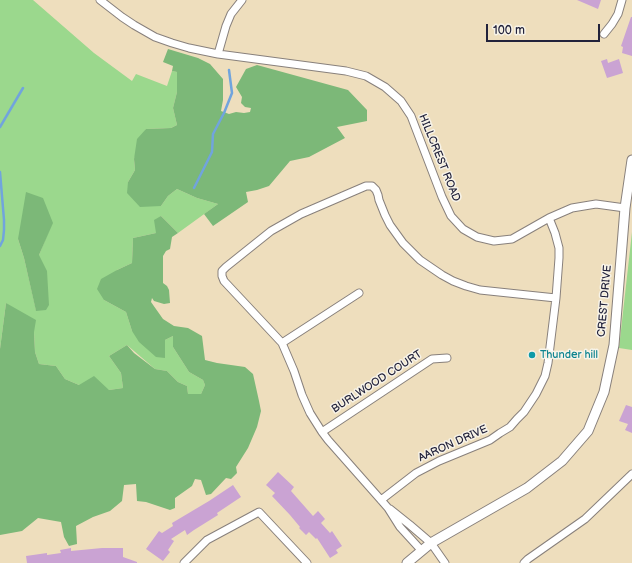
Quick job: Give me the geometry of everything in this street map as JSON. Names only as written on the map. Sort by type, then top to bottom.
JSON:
[{"type":"street","name":"HILLCREST ROAD","points":[[100,0],[128,21],[145,31],[189,48],[218,54],[346,71],[366,76],[385,87],[401,101],[411,116],[442,197],[451,216],[463,229],[477,237],[494,241],[512,239],[549,218],[572,208],[596,204],[625,208]]},
{"type":"street","points":[[218,54],[231,14],[242,0]]},
{"type":"street","points":[[604,34],[618,14],[622,0]]},
{"type":"street","name":"CREST DRIVE","points":[[407,563],[431,543],[527,488],[562,461],[588,431],[604,392],[614,345],[625,208],[632,160]]},
{"type":"street","points":[[421,550],[400,527],[382,500],[322,432],[310,413],[282,343],[224,281],[222,271],[271,231],[300,214],[366,186],[372,186],[376,190],[390,225],[403,243],[420,260],[442,275],[453,281],[480,290],[556,298]]},
{"type":"street","name":"AARON DRIVE","points":[[382,500],[416,473],[439,461],[490,440],[510,427],[521,416],[536,394],[545,376],[550,349],[559,258],[559,248],[549,218]]},
{"type":"street","points":[[282,343],[359,293]]},
{"type":"street","name":"BURLWOOD COURT","points":[[322,432],[432,359],[447,358]]},
{"type":"street","points":[[524,563],[528,558],[585,518],[632,474]]},
{"type":"street","points":[[388,508],[431,543],[446,563]]},
{"type":"street","points":[[184,563],[208,540],[259,512],[307,563]]},
{"type":"street","points":[[400,527],[406,522]]},
{"type":"green space","points":[[0,0],[33,0],[94,53],[132,81],[136,74],[167,86],[172,71],[177,72],[177,92],[173,108],[177,125],[171,128],[146,129],[134,159],[135,170],[128,182],[161,206],[168,196],[177,189],[197,198],[218,204],[178,233],[161,216],[156,233],[133,238],[132,263],[117,270],[104,300],[126,312],[132,331],[165,340],[173,336],[173,347],[189,372],[203,380],[205,385],[201,394],[188,394],[187,386],[178,382],[167,371],[155,369],[127,345],[109,356],[121,373],[123,388],[109,390],[79,385],[65,379],[56,366],[39,364],[35,352],[34,332],[6,303],[0,349]],"holes":[[[52,223],[39,255],[36,310],[18,239]]]},
{"type":"green space","points":[[168,49],[198,58],[210,64],[223,79],[223,100],[221,111],[229,114],[236,112],[250,112],[251,108],[245,107],[241,103],[242,97],[236,87],[246,69],[257,65],[348,90],[367,110],[367,121],[337,127],[345,138],[309,157],[290,161],[269,186],[246,192],[248,202],[213,226],[204,214],[218,204],[197,198],[177,189],[168,196],[161,206],[140,207],[127,193],[128,182],[135,170],[134,159],[137,139],[146,129],[171,128],[177,125],[173,108],[177,92],[177,72],[172,71],[173,66],[163,62]]},
{"type":"green space","points":[[26,192],[43,198],[53,223],[39,255],[47,271],[49,305],[46,310],[36,311],[24,258],[18,239]]},
{"type":"green space","points":[[161,216],[178,233],[172,237],[170,249],[166,251],[163,256],[163,283],[169,290],[170,303],[164,304],[154,301],[152,298],[151,302],[163,319],[174,326],[188,328],[202,336],[205,360],[245,367],[253,374],[261,411],[257,427],[248,448],[236,467],[237,473],[231,479],[226,478],[211,494],[206,495],[201,480],[195,479],[192,486],[175,498],[175,508],[170,510],[146,502],[137,501],[136,484],[124,485],[122,501],[110,511],[93,517],[76,526],[77,544],[69,546],[64,537],[61,522],[38,518],[22,531],[0,535],[0,349],[6,303],[36,320],[34,332],[35,352],[39,364],[56,366],[65,379],[79,385],[94,376],[109,390],[123,388],[121,373],[109,356],[127,345],[134,353],[155,369],[167,371],[178,382],[187,386],[188,394],[201,394],[205,385],[203,380],[189,372],[173,347],[173,336],[165,340],[165,358],[156,357],[139,342],[132,331],[126,312],[104,300],[97,289],[101,279],[132,263],[133,238],[156,233],[154,220]]},
{"type":"green space","points":[[632,232],[632,350],[619,348]]},
{"type":"building","points":[[577,0],[601,0],[598,9]]},
{"type":"building","points":[[631,17],[632,56],[622,53],[623,47],[621,46]]},
{"type":"building","points":[[607,59],[608,63],[619,59],[623,73],[607,78],[601,61]]},
{"type":"building","points":[[626,405],[632,407],[632,433],[625,430],[628,424],[619,421]]},
{"type":"building","points":[[278,472],[294,487],[291,491],[313,516],[318,511],[325,519],[321,523],[330,533],[332,531],[342,546],[336,550],[338,553],[330,558],[317,538],[316,539],[309,532],[306,535],[272,496],[275,493],[266,485]]},
{"type":"building","points":[[233,485],[241,497],[217,513],[218,515],[187,535],[185,530],[171,539],[174,541],[168,550],[170,552],[163,561],[146,549],[159,531],[162,533],[173,526],[172,523]]},
{"type":"building","points":[[71,548],[71,551],[102,548],[123,548],[123,557],[137,563],[27,563],[26,556],[61,553],[60,550]]},
{"type":"waterway","points":[[194,188],[212,152],[213,134],[232,93],[229,70]]},
{"type":"waterway","points":[[0,127],[23,88]]},
{"type":"waterway","points":[[0,172],[4,220],[3,240],[0,246]]},
{"type":"place","name":"Thunder hill","points":[[532,355]]}]
